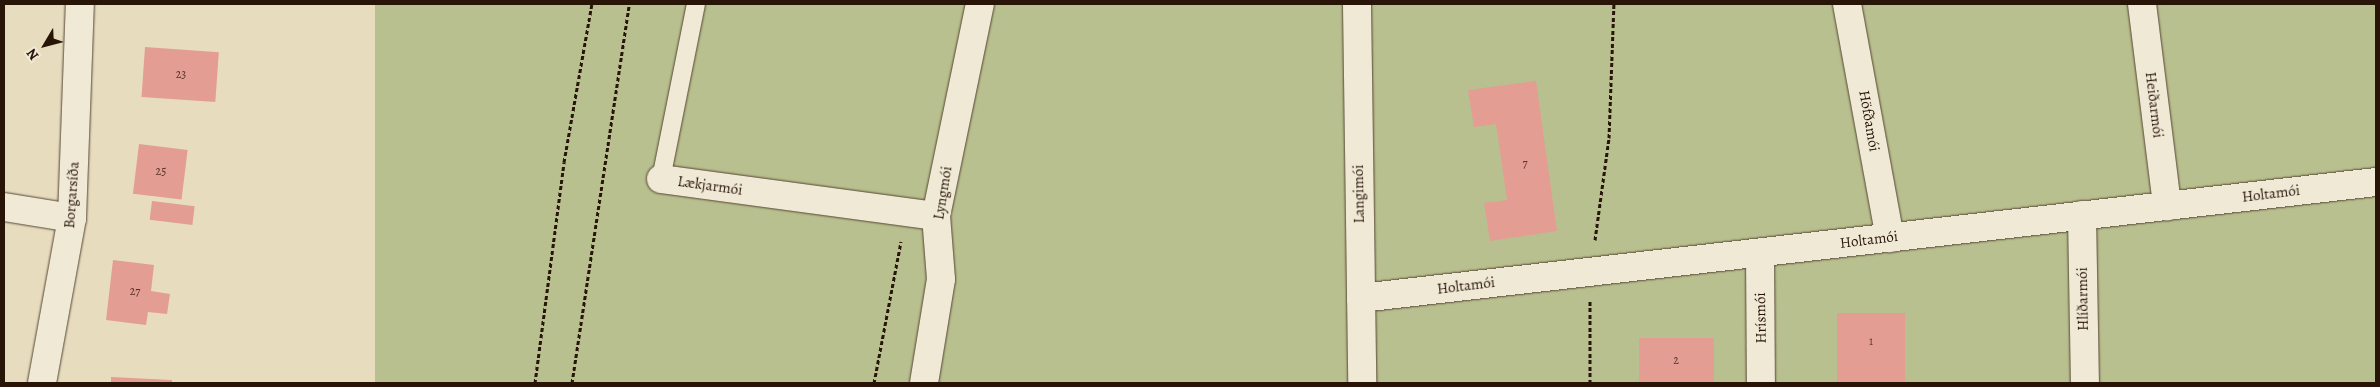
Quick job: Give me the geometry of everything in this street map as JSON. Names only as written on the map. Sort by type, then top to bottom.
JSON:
[{"type":"street","name":"Borgarsíða","points":[[42,383],[72,218],[80,4]]},
{"type":"street","name":"Lyngmói","points":[[924,383],[941,279],[936,216],[980,4]]},
{"type":"street","name":"Langimói","points":[[1357,4],[1362,383]]},
{"type":"street","name":"Höfðamói","points":[[1847,4],[1890,238]]},
{"type":"street","name":"Heiðarmói","points":[[2142,4],[2167,206]]},
{"type":"street","name":"Lækjarmói","points":[[661,180],[936,216]]},
{"type":"street","name":"Holtamói","points":[[1361,298],[2376,182]]},
{"type":"street","points":[[4,207],[72,218]]},
{"type":"street","name":"Hlíðarmói","points":[[2082,216],[2085,383]]},
{"type":"street","name":"Hrísmói","points":[[1760,252],[1761,383]]},
{"type":"lane","name":"Lækjarmói","points":[[661,180],[696,4]]},
{"type":"path","points":[[535,383],[564,162],[592,4]]},
{"type":"path","points":[[572,383],[630,4]]},
{"type":"path","points":[[1590,383],[1590,272],[1609,138],[1614,4]]},
{"type":"path","points":[[874,383],[906,212]]},
{"type":"green space","points":[[375,4],[2376,4],[2376,383],[375,383]]},
{"type":"building","points":[[145,47],[219,52],[215,102],[142,97]]},
{"type":"building","points":[[1536,81],[1557,231],[1490,241],[1484,203],[1507,200],[1496,124],[1474,127],[1468,90]]},
{"type":"building","points":[[139,144],[188,150],[182,200],[133,194]]},
{"type":"building","points":[[152,201],[195,206],[192,225],[150,220]]},
{"type":"building","points":[[113,260],[154,265],[151,291],[170,294],[167,314],[148,312],[146,325],[106,320]]},
{"type":"building","points":[[1837,313],[1905,313],[1905,383],[1837,383]]},
{"type":"building","points":[[1639,338],[1714,338],[1714,383],[1639,383]]},
{"type":"building","points":[[111,377],[172,380],[172,383],[111,383]]}]
